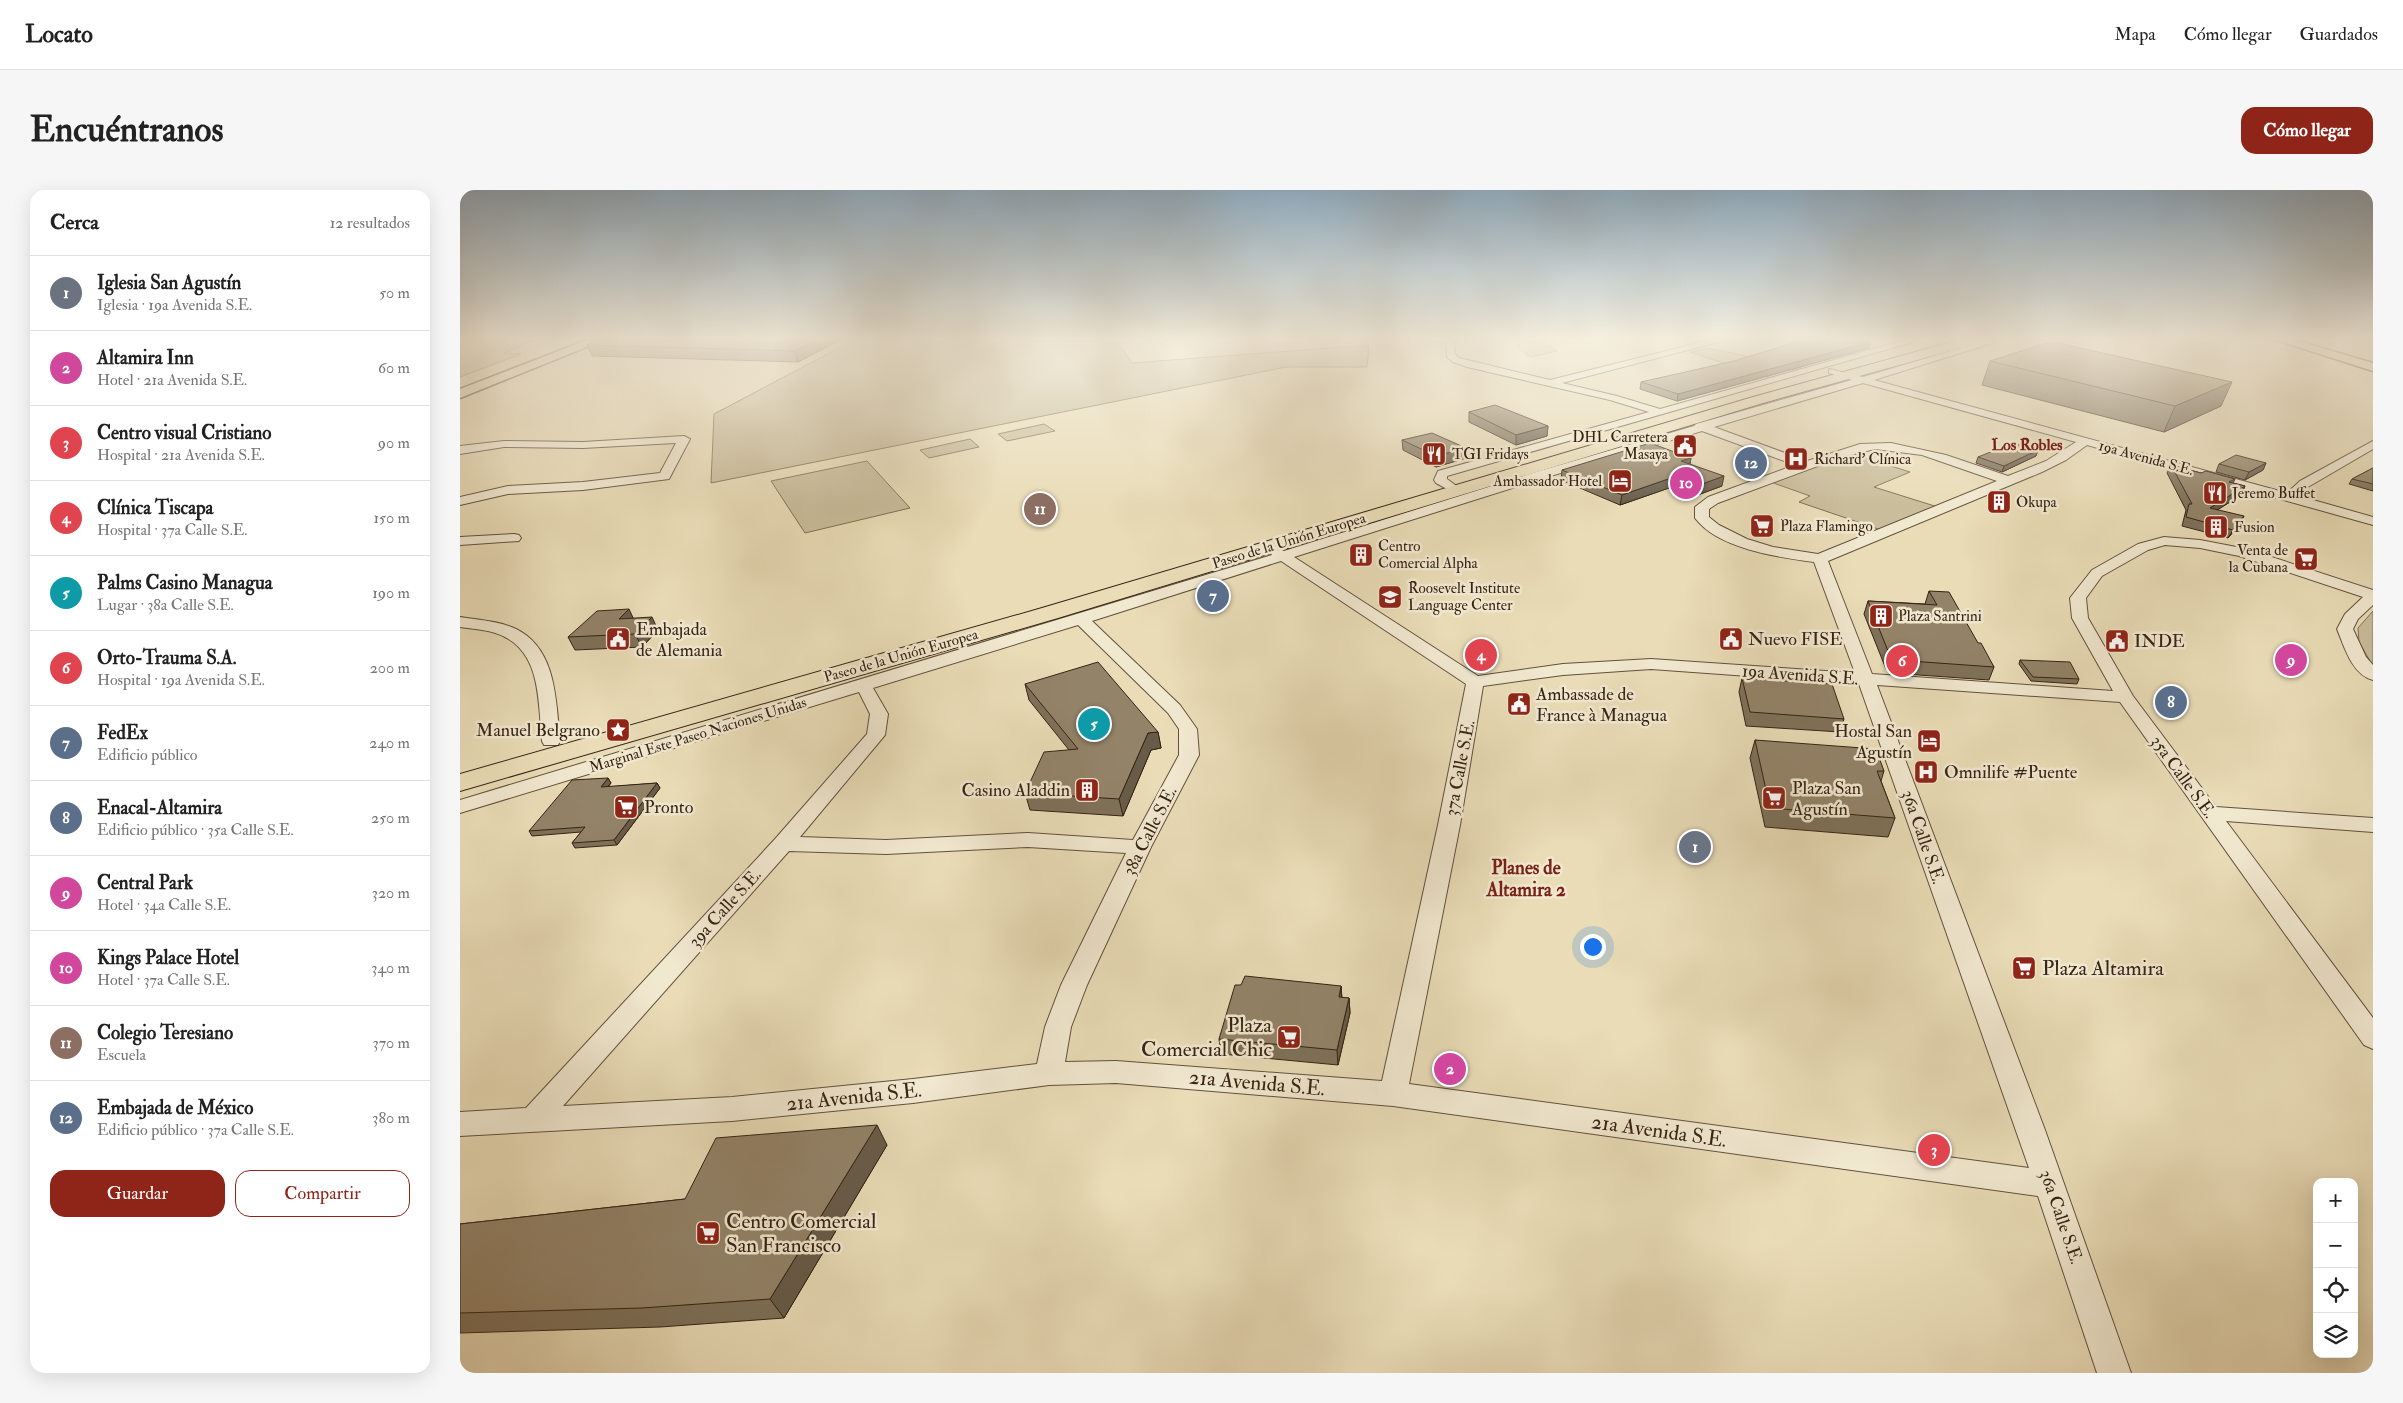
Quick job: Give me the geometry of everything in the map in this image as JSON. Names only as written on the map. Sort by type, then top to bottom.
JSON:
[{"type":"highway","name":"Paseo de la Unión Europea","points":[[460,783],[550,749],[848,658],[1094,586],[1306,521],[1450,486],[1755,395]]},
{"type":"highway","name":"Paseo de la Unión Europea","points":[[1680,419],[1771,395]]},
{"type":"highway","name":"Paseo de la Unión Europea","points":[[460,766],[550,749],[1277,552],[1450,486]]},
{"type":"highway","points":[[460,789],[550,749]]},
{"type":"street","points":[[1601,395],[1680,419],[1806,465]]},
{"type":"street","points":[[1450,486],[1440,480],[1440,477],[1449,471],[1717,395]]},
{"type":"street","name":"Marginal Este Paseo Naciones Unidas","points":[[460,807],[1081,619],[1277,552],[1812,395]]},
{"type":"street","name":"19a Avenida S.E.","points":[[1919,395],[2373,521]]},
{"type":"street","points":[[460,450],[504,444],[583,445],[684,439],[665,476],[583,486],[508,490],[460,501]]},
{"type":"street","points":[[2007,480],[1936,457],[1904,449],[1875,446],[1845,452],[1806,465],[1713,500],[1702,507],[1702,518],[1713,529],[1754,546],[1820,559],[2007,480],[2044,468],[2071,453],[2085,441]]},
{"type":"street","points":[[2290,498],[2304,484],[2373,444]]},
{"type":"street","points":[[2071,453],[2140,456]]},
{"type":"street","points":[[2230,480],[2304,484]]},
{"type":"street","points":[[460,541],[514,538]]},
{"type":"street","name":"35a Calle S.E.","points":[[2373,596],[2221,547],[2164,541],[2143,548],[2098,573],[2078,598],[2080,618],[2124,698],[2373,1038]]},
{"type":"street","points":[[1277,552],[1475,682]]},
{"type":"street","name":"36a Calle S.E.","points":[[1820,559],[2050,1184],[2114,1373]]},
{"type":"street","points":[[2373,596],[2351,617],[2345,629],[2358,659],[2373,675]]},
{"type":"street","name":"38a Calle S.E.","points":[[1049,1074],[1058,1027],[1074,985],[1140,847],[1189,755],[1188,729],[1174,710],[1081,619]]},
{"type":"street","points":[[460,622],[483,624],[518,636],[534,652],[543,672],[550,749]]},
{"type":"street","name":"19a Avenida S.E.","points":[[1475,682],[1530,673],[1620,664],[1651,664],[2124,698]]},
{"type":"street","name":"37a Calle S.E.","points":[[1393,1094],[1449,825],[1475,682]]},
{"type":"street","name":"39a Calle S.E.","points":[[534,1119],[783,844],[876,735],[880,724],[880,713],[863,685]]},
{"type":"street","points":[[2210,813],[2373,824]]},
{"type":"street","points":[[783,844],[886,848],[1028,840],[1140,847]]},
{"type":"street","name":"21a Avenida S.E.","points":[[460,1124],[732,1109],[913,1091],[1049,1074],[1116,1072],[1393,1094],[2050,1184]]},
{"type":"shaded area","points":[[750,395],[1146,395],[711,483],[714,414]]},
{"type":"shaded area","points":[[1044,424],[1055,431],[1007,441],[998,434]]},
{"type":"shaded area","points":[[970,439],[979,447],[929,458],[920,450]]},
{"type":"shaded area","points":[[1847,452],[1910,472],[1874,487],[1941,508],[1884,531],[1799,502],[1810,496],[1765,480]]},
{"type":"shaded area","points":[[867,461],[910,508],[805,533],[771,481]]},
{"type":"shaded area","points":[[2373,611],[2373,666],[2359,642],[2358,628]]},
{"type":"building","points":[[2131,395],[2201,395],[2175,406]]},
{"type":"building","points":[[1495,405],[1548,426],[1516,435],[1469,412]]},
{"type":"building","points":[[1432,433],[1466,448],[1436,456],[1402,440]]},
{"type":"building","points":[[1650,443],[1691,458],[1681,461],[1724,476],[1694,487],[1671,478],[1622,495],[1562,470]]},
{"type":"building","points":[[2013,443],[2038,450],[2004,466],[1978,457]]},
{"type":"building","points":[[2236,455],[2266,463],[2249,472],[2219,464]]},
{"type":"building","points":[[2171,465],[2201,473],[2206,471],[2235,479],[2229,482],[2245,486],[2210,508],[2244,516],[2233,530],[2186,517],[2189,504],[2192,504]]},
{"type":"building","points":[[2373,468],[2373,484],[2352,479]]},
{"type":"building","points":[[1929,591],[1949,592],[1994,667],[1896,660],[1890,656],[1868,601],[1937,605]]},
{"type":"building","points":[[629,609],[619,619],[652,617],[635,634],[568,637],[597,611]]},
{"type":"building","points":[[2020,660],[2070,662],[2079,679],[2033,677]]},
{"type":"building","points":[[1098,662],[1158,732],[1148,733],[1119,799],[1025,793],[1044,752],[1078,749],[1025,684]]},
{"type":"building","points":[[1742,678],[1832,684],[1844,719],[1750,712]]},
{"type":"building","points":[[1755,740],[1876,749],[1884,771],[1877,771],[1895,818],[1770,808]]},
{"type":"building","points":[[608,778],[601,787],[657,783],[614,840],[572,843],[585,827],[529,831],[572,780]]},
{"type":"building","name":"Plaza Comercial Chic","points":[[1245,976],[1341,986],[1339,997],[1349,998],[1337,1050],[1219,1039],[1235,985],[1241,985]]},
{"type":"building","name":"Centro Comercial San Francisco","points":[[877,1125],[770,1299],[642,1308],[460,1313],[460,1224],[685,1199],[716,1138]]},
{"type":"place","name":"DHL Carretera Masaya","points":[[1685,446]]},
{"type":"place","name":"TGI Fridays","points":[[1434,454]]},
{"type":"place","name":"Richard' Clínica","points":[[1796,459]]},
{"type":"place","name":"Embajada de México","points":[[1751,463]]},
{"type":"place","name":"Ambassador Hotel","points":[[1620,481]]},
{"type":"place","name":"Kings Palace Hotel","points":[[1686,483]]},
{"type":"place","name":"Jeremo Buffet","points":[[2215,493]]},
{"type":"place","name":"Okupa","points":[[1999,502]]},
{"type":"place","name":"Colegio Teresiano","points":[[1040,509]]},
{"type":"place","name":"Plaza Flamingo","points":[[1762,526]]},
{"type":"place","name":"Fusion","points":[[2216,527]]},
{"type":"place","name":"Centro Comercial Alpha","points":[[1361,555]]},
{"type":"place","name":"Venta de la Cubana","points":[[2306,559]]},
{"type":"place","name":"FedEx","points":[[1213,596]]},
{"type":"place","name":"Roosevelt Institute Language Center","points":[[1390,597]]},
{"type":"place","name":"Plaza Santrini","points":[[1881,616]]},
{"type":"place","name":"Embajada de Alemania","points":[[618,639]]},
{"type":"place","name":"Nuevo FISE","points":[[1731,639]]},
{"type":"place","name":"INDE","points":[[2117,641]]},
{"type":"place","name":"Clínica Tiscapa","points":[[1481,655]]},
{"type":"place","name":"Central Park","points":[[2291,660]]},
{"type":"place","name":"Orto-Trauma S.A.","points":[[1902,661]]},
{"type":"place","name":"Enacal-Altamira","points":[[2171,702]]},
{"type":"place","name":"Ambassade de France à Managua","points":[[1519,704]]},
{"type":"place","name":"Palms Casino Managua","points":[[1094,724]]},
{"type":"place","name":"Manuel Belgrano","points":[[618,730]]},
{"type":"place","name":"Hostal San Agustín","points":[[1929,741]]},
{"type":"place","name":"Omnilife #Puente","points":[[1926,772]]},
{"type":"place","name":"Casino Aladdin","points":[[1087,790]]},
{"type":"place","name":"Plaza San Agustín","points":[[1774,798]]},
{"type":"place","name":"Pronto","points":[[626,807]]},
{"type":"place","name":"Iglesia San Agustín","points":[[1695,847]]},
{"type":"place","name":"Plaza Altamira","points":[[2024,968]]},
{"type":"place","name":"Plaza Comercial Chic","points":[[1289,1037]]},
{"type":"place","name":"Altamira Inn","points":[[1450,1069]]},
{"type":"place","name":"Centro visual Cristiano","points":[[1934,1150]]},
{"type":"place","name":"Centro Comercial San Francisco","points":[[708,1233]]},
{"type":"district","name":"Los Robles","points":[[2027,445]]},
{"type":"district","name":"Planes de Altamira 2","points":[[1526,879]]}]
